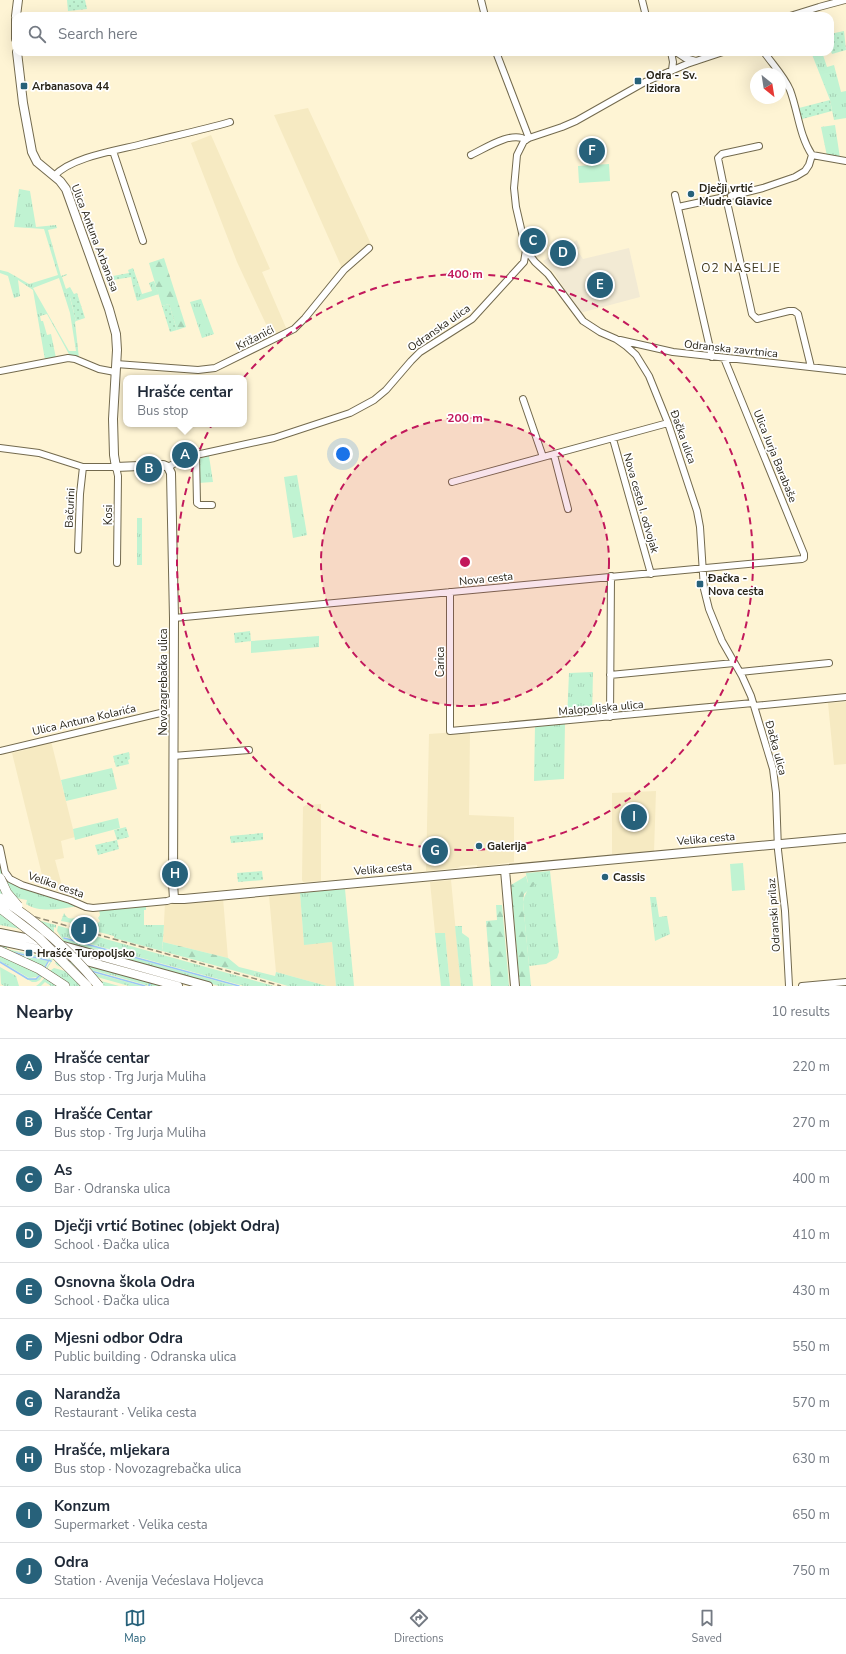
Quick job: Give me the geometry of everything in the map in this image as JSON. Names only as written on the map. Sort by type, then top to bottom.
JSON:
[{"type":"highway","points":[[0,878],[7,893],[29,919]]},
{"type":"highway","points":[[0,898],[29,919],[72,955],[99,986]]},
{"type":"highway","points":[[0,908],[50,948],[87,986]]},
{"type":"highway","points":[[0,952],[39,970],[65,986]]},
{"type":"main road","points":[[16,12],[18,0]]},
{"type":"main road","name":"Ulica Antuna Arbanasa","points":[[17,56],[23,103],[32,152],[37,162],[62,183],[67,192],[110,309],[117,342],[113,419],[114,455],[116,467]]},
{"type":"main road","points":[[116,467],[158,465],[168,467]]},
{"type":"main road","name":"Novozagrebačka ulica","points":[[168,467],[172,476],[174,618],[174,898]]},
{"type":"main road","name":"Velika cesta","points":[[174,898],[184,899],[846,838]]},
{"type":"main road","points":[[505,870],[515,986]]},
{"type":"main road","points":[[0,933],[60,945],[208,986]]},
{"type":"main road","points":[[0,941],[57,953],[178,986]]},
{"type":"street","points":[[480,0],[484,12]]},
{"type":"street","points":[[642,0],[645,12]]},
{"type":"street","points":[[802,12],[845,0]]},
{"type":"street","points":[[497,56],[528,139]]},
{"type":"street","points":[[672,56],[672,70]]},
{"type":"street","points":[[682,56],[696,61]]},
{"type":"street","points":[[471,155],[507,138],[518,137],[528,139],[567,125],[635,86],[672,70],[711,56]]},
{"type":"street","points":[[727,202],[730,200],[731,196],[762,188],[795,176],[805,171],[809,165],[812,154],[805,141],[789,89],[778,70],[767,56]]},
{"type":"street","points":[[54,176],[62,170],[85,159],[230,122]]},
{"type":"street","name":"Odranska ulica","points":[[168,467],[196,455],[274,438],[350,413],[367,404],[386,390],[411,360],[420,352],[472,319],[522,265],[526,250],[516,207],[514,188],[517,155],[519,149],[528,139]]},
{"type":"street","points":[[725,192],[718,158],[722,154],[759,146]]},
{"type":"street","points":[[113,151],[143,241]]},
{"type":"street","points":[[812,154],[846,161]]},
{"type":"street","points":[[725,192],[728,192],[731,196]]},
{"type":"street","points":[[720,198],[722,193],[725,192]]},
{"type":"street","points":[[675,195],[712,357]]},
{"type":"street","points":[[720,198],[722,201],[727,202]]},
{"type":"street","points":[[678,207],[720,198]]},
{"type":"street","points":[[727,202],[752,314],[757,319],[789,311],[794,311],[798,314],[810,367]]},
{"type":"street","name":"Križanići","points":[[116,368],[205,371],[220,366],[294,329],[305,318],[344,270],[369,248]]},
{"type":"street","name":"Đačka ulica","points":[[526,250],[534,262],[548,274],[582,321],[626,346],[636,355],[649,376],[668,423],[697,511],[700,527],[705,596],[711,617],[722,641],[740,672],[754,705],[774,777],[778,844]]},
{"type":"street","points":[[522,265],[534,262]]},
{"type":"street","name":"Odranska zavrtnica","points":[[616,339],[673,352],[846,371]]},
{"type":"street","points":[[636,355],[636,348],[640,345]]},
{"type":"street","points":[[0,371],[68,358],[75,359],[99,370],[116,368]]},
{"type":"street","name":"Ulica Jurja Barabaše","points":[[724,358],[804,554],[804,558],[800,559]]},
{"type":"street","points":[[523,399],[543,457]]},
{"type":"street","points":[[452,482],[668,423]]},
{"type":"street","name":"Nova cesta I. odvojak","points":[[613,439],[651,574]]},
{"type":"street","points":[[0,448],[39,453],[82,467],[116,467]]},
{"type":"street","points":[[196,455],[197,504],[212,504]]},
{"type":"street","points":[[554,455],[568,509]]},
{"type":"street","name":"Bačurini","points":[[78,550],[82,467]]},
{"type":"street","name":"Kosi","points":[[116,467],[118,476],[117,563]]},
{"type":"street","name":"Nova cesta","points":[[174,618],[800,559]]},
{"type":"street","points":[[610,717],[611,576]]},
{"type":"street","name":"Carica","points":[[450,592],[450,731]]},
{"type":"street","points":[[740,672],[829,662]]},
{"type":"street","points":[[610,675],[734,663]]},
{"type":"street","name":"Đačka ulica","points":[[754,705],[846,697]]},
{"type":"street","name":"Malopoljska ulica","points":[[450,731],[754,705]]},
{"type":"street","name":"Ulica Antuna Kolarića","points":[[0,750],[173,710]]},
{"type":"street","points":[[173,756],[249,750]]},
{"type":"street","name":"Odranski prilaz","points":[[778,844],[785,911],[789,986]]},
{"type":"street","name":"Velika cesta","points":[[0,848],[5,872],[10,879],[22,885],[70,900],[86,907],[93,908],[167,901],[174,898]]},
{"type":"street","points":[[802,986],[846,982]]},
{"type":"shaded area","points":[[308,108],[371,244],[342,268],[274,115]]},
{"type":"shaded area","points":[[211,135],[270,269],[262,272],[287,330],[272,337],[237,262],[191,143]]},
{"type":"shaded area","points":[[577,240],[580,248],[577,250],[583,259],[629,248],[640,297],[580,313],[555,274],[543,261]]},
{"type":"shaded area","points":[[846,702],[846,764],[834,765],[828,703]]},
{"type":"shaded area","points":[[470,731],[469,815],[514,817],[514,862],[477,867],[477,865],[461,866],[457,868],[426,871],[429,734]]},
{"type":"shaded area","points":[[51,741],[75,837],[61,841],[64,858],[55,860],[64,893],[45,887],[12,753],[29,749],[29,746]]},
{"type":"shaded area","points":[[656,791],[654,852],[612,854],[612,793]]},
{"type":"shaded area","points":[[321,804],[321,881],[303,882],[303,807],[306,805]]},
{"type":"shaded area","points":[[451,880],[461,986],[450,986],[445,933],[435,933],[430,882]]},
{"type":"shaded area","points":[[300,893],[304,944],[332,942],[336,986],[327,986],[276,972],[269,896]]},
{"type":"shaded area","points":[[223,898],[228,958],[163,942],[165,903]]},
{"type":"green space","points":[[67,0],[85,0],[87,9],[68,11]]},
{"type":"green space","points":[[844,31],[846,50],[834,53],[834,33]]},
{"type":"green space","points":[[813,56],[823,56],[827,67],[834,65],[841,92],[846,91],[846,118],[834,120],[830,100]]},
{"type":"green space","points":[[830,100],[832,111],[802,119],[799,108]]},
{"type":"green space","points":[[835,125],[840,158],[827,156],[821,127]]},
{"type":"green space","points":[[609,164],[610,181],[579,183],[578,166]]},
{"type":"green space","points":[[19,189],[30,191],[36,227],[56,225],[57,228],[48,230],[61,276],[67,274],[62,277],[66,289],[70,287],[75,296],[70,298],[76,321],[79,358],[70,356],[47,314],[40,316],[41,321],[43,321],[47,335],[51,334],[56,358],[45,360],[33,290],[18,280],[20,296],[14,298],[8,276],[0,273],[0,270],[8,272],[29,284],[58,275],[44,229],[14,227]],"holes":[[[59,278],[70,313],[76,351],[69,351],[33,288]]]},
{"type":"green space","points":[[164,258],[186,327],[177,330],[169,304],[162,306],[149,263]]},
{"type":"green space","points":[[133,268],[139,285],[133,287],[131,277],[113,280],[113,276],[129,273],[128,270]]},
{"type":"green space","points":[[154,281],[159,294],[137,301],[133,287],[139,285],[142,294],[152,291],[149,283]]},
{"type":"green space","points":[[77,293],[85,318],[76,321],[70,297]]},
{"type":"green space","points":[[201,299],[214,334],[202,338],[190,302]]},
{"type":"green space","points":[[169,304],[177,330],[170,332],[162,306]]},
{"type":"green space","points":[[209,456],[213,482],[198,483],[198,459]]},
{"type":"green space","points":[[297,475],[307,535],[293,538],[284,477]]},
{"type":"green space","points":[[137,518],[142,518],[142,565],[137,565]]},
{"type":"green space","points":[[250,631],[251,641],[235,643],[234,633]]},
{"type":"green space","points":[[319,636],[319,647],[251,653],[251,641]]},
{"type":"green space","points":[[593,672],[592,717],[567,719],[569,673]]},
{"type":"green space","points":[[565,724],[564,779],[534,781],[535,726]]},
{"type":"green space","points":[[129,752],[129,764],[116,767],[113,756]]},
{"type":"green space","points":[[112,768],[117,789],[66,801],[61,780]]},
{"type":"green space","points":[[118,818],[120,828],[75,840],[73,829]]},
{"type":"green space","points":[[126,827],[129,837],[117,840],[114,830]]},
{"type":"green space","points":[[263,833],[263,840],[231,843],[230,836]]},
{"type":"green space","points":[[117,840],[119,849],[98,855],[95,845]]},
{"type":"green space","points":[[0,856],[5,876],[80,906],[45,910],[26,904],[27,900],[16,898],[0,905]]},
{"type":"green space","points":[[743,863],[745,890],[732,891],[730,864]]},
{"type":"green space","points":[[262,871],[263,880],[238,882],[237,873]]},
{"type":"green space","points":[[550,871],[559,952],[557,958],[546,964],[529,966],[523,902],[528,887],[526,873]]},
{"type":"green space","points":[[526,876],[528,883],[534,882],[535,884],[524,894],[523,902],[531,986],[520,986],[511,885]]},
{"type":"green space","points":[[345,889],[354,986],[336,986],[332,942],[304,945],[300,893]]},
{"type":"green space","points":[[650,897],[656,897],[659,917],[667,916],[670,934],[655,941]]},
{"type":"green space","points":[[496,905],[502,905],[509,986],[491,986],[486,921],[497,920]]},
{"type":"green space","points":[[146,906],[146,910],[144,910],[144,925],[164,925],[162,951],[76,926],[77,924],[61,921],[64,913],[68,917],[77,918],[78,921],[98,923],[100,921],[98,918],[100,915],[99,910]]},
{"type":"green space","points":[[0,910],[56,925],[56,928],[54,927],[54,933],[47,937],[26,930],[0,925]]},
{"type":"green space","points":[[58,926],[274,986],[244,986],[65,937],[63,938],[235,986],[219,986],[102,952],[62,943],[63,940],[57,931]]},
{"type":"green space","points":[[455,926],[462,926],[462,933],[469,938],[473,986],[461,986]]},
{"type":"green space","points":[[435,933],[445,933],[450,986],[441,986]]},
{"type":"green space","points":[[163,942],[228,958],[239,967],[255,971],[254,976],[162,951]]},
{"type":"green space","points":[[0,945],[7,947],[7,949],[53,959],[40,980],[32,982],[12,970],[28,979],[36,979],[40,977],[52,960],[16,952],[16,954],[48,961],[37,977],[29,978],[0,961]]},
{"type":"green space","points":[[59,957],[166,986],[149,986],[67,964],[68,966],[142,986],[129,986],[58,966],[55,963]]},
{"type":"green space","points":[[0,967],[16,976],[19,986],[4,986],[1,984]]},
{"type":"green space","points":[[54,968],[119,986],[105,986],[73,977],[80,986],[51,986],[45,982],[41,986],[36,986]]},
{"type":"green space","points":[[255,971],[275,976],[276,972],[327,986],[288,986],[254,976]]},
{"type":"waterway","points":[[64,938],[239,986]]},
{"type":"waterway","points":[[16,953],[51,961]]},
{"type":"waterway","points":[[44,969],[49,960]]},
{"type":"waterway","points":[[0,962],[28,979],[36,979],[41,974]]},
{"type":"waterway","points":[[91,971],[145,986]]},
{"type":"waterway","points":[[149,986],[151,982]]},
{"type":"railway","points":[[0,907],[281,986]]},
{"type":"place","name":"Odra - Sv. Izidora","points":[[638,81]]},
{"type":"place","name":"Arbanasova 44","points":[[24,86]]},
{"type":"place","name":"Mjesni odbor Odra","points":[[592,151]]},
{"type":"place","name":"Dječji vrtić Mudre Glavice","points":[[691,194]]},
{"type":"place","name":"As","points":[[533,241]]},
{"type":"place","name":"Dječji vrtić Botinec (objekt Odra)","points":[[563,253]]},
{"type":"place","name":"Osnovna škola Odra","points":[[600,285]]},
{"type":"place","name":"Hrašće centar","points":[[185,455]]},
{"type":"place","name":"Hrašće Centar","points":[[149,469]]},
{"type":"place","name":"Đačka - Nova cesta","points":[[700,584]]},
{"type":"place","name":"Konzum","points":[[634,817]]},
{"type":"place","name":"Galerija","points":[[479,846]]},
{"type":"place","name":"Narandža","points":[[435,851]]},
{"type":"place","name":"Hrašće, mljekara","points":[[175,874]]},
{"type":"place","name":"Cassis","points":[[605,877]]},
{"type":"place","name":"Odra","points":[[84,930]]},
{"type":"place","name":"Hrašće Turopoljsko","points":[[29,953]]},
{"type":"district","name":"O2 NASELJE","points":[[741,268]]}]
